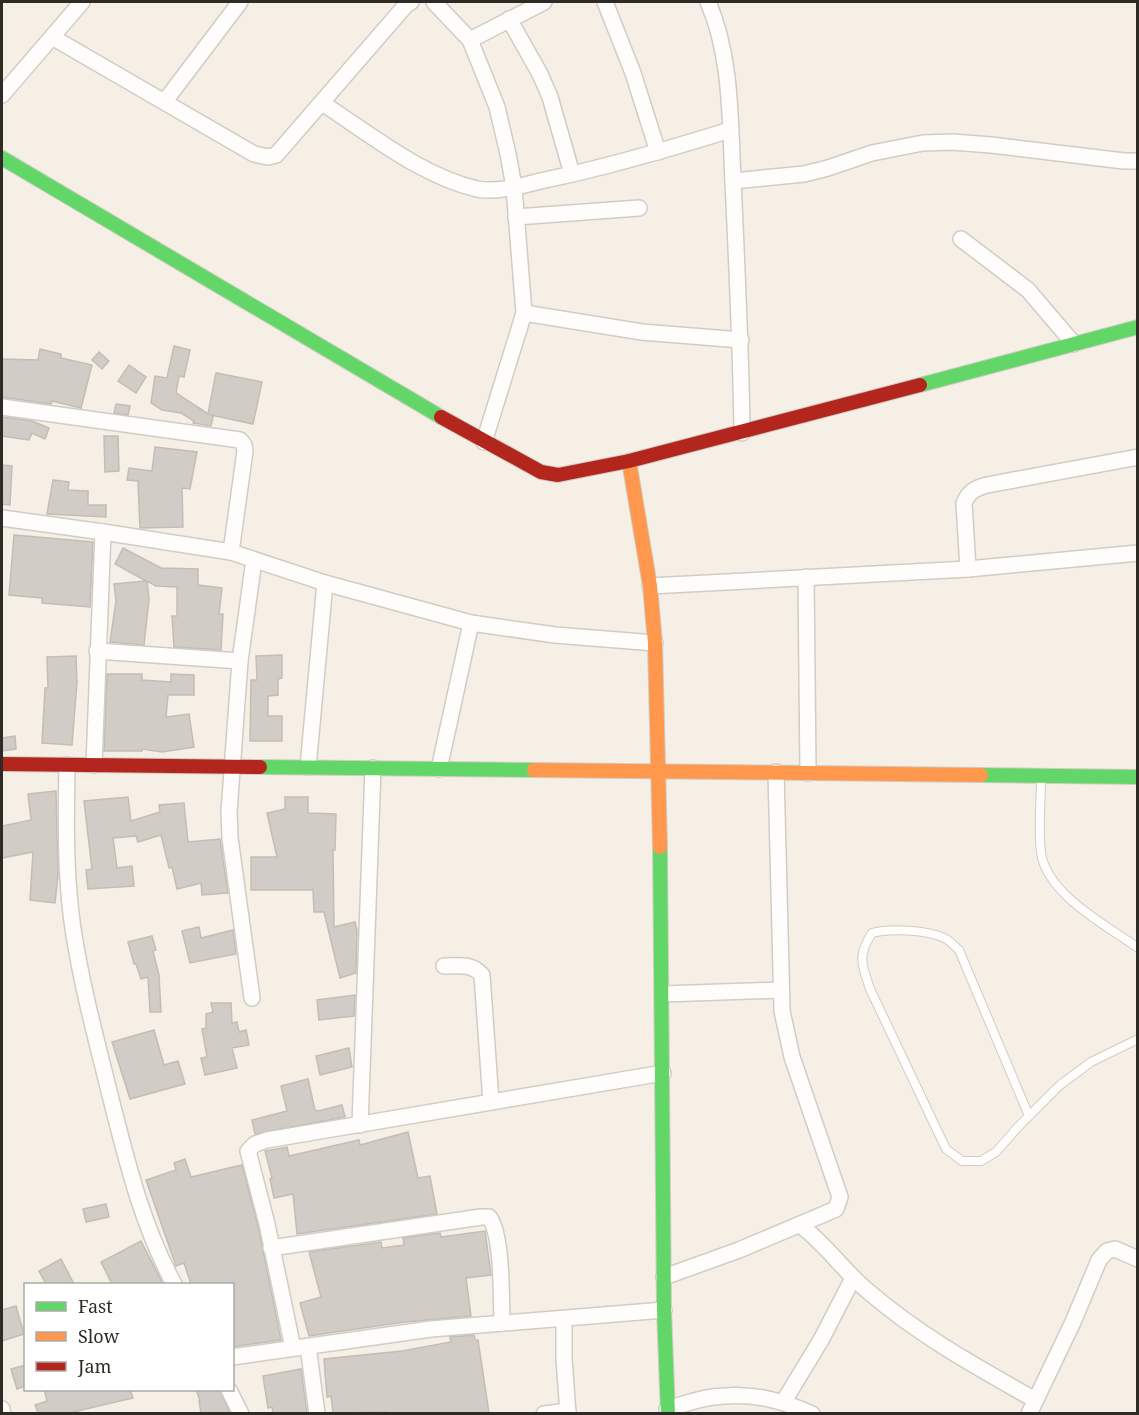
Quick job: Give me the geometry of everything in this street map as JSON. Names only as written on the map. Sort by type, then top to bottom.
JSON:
[{"type":"street","points":[[2,95],[82,2]]},
{"type":"street","points":[[165,101],[240,2]]},
{"type":"street","points":[[52,37],[254,154],[268,157],[276,155],[406,4],[411,2]]},
{"type":"street","points":[[434,2],[470,40],[497,107],[514,187],[524,313],[484,442]]},
{"type":"street","points":[[470,40],[543,2]]},
{"type":"street","points":[[605,2],[633,73],[658,152]]},
{"type":"street","points":[[708,2],[716,20],[724,55],[730,130],[741,340],[742,433]]},
{"type":"street","points":[[509,19],[540,74],[550,97],[572,174]]},
{"type":"street","points":[[322,103],[422,168],[476,188],[492,190],[572,174],[658,152],[730,130]]},
{"type":"street","points":[[733,181],[804,174],[872,153],[923,143],[952,142],[992,145],[1124,162],[1137,161]]},
{"type":"street","points":[[2,158],[484,442],[541,472],[558,475],[629,461],[742,433],[1137,327]]},
{"type":"street","points":[[516,216],[639,208]]},
{"type":"street","points":[[961,238],[1029,290],[1074,344]]},
{"type":"street","points":[[524,313],[642,333],[741,340]]},
{"type":"street","points":[[2,407],[240,440],[246,451],[231,552]]},
{"type":"street","points":[[968,569],[964,503],[975,489],[1137,457]]},
{"type":"street","points":[[629,461],[650,586],[655,643],[663,994],[664,1310],[668,1411],[711,1397],[745,1395],[784,1401],[812,1413]]},
{"type":"street","points":[[2,518],[231,552],[325,583],[471,624],[655,643]]},
{"type":"street","points":[[94,765],[103,532]]},
{"type":"street","points":[[650,586],[968,569],[1137,553]]},
{"type":"street","points":[[252,998],[230,837],[230,785],[240,661],[254,560]]},
{"type":"street","points":[[806,577],[807,772]]},
{"type":"street","points":[[308,767],[325,583]]},
{"type":"street","points":[[439,769],[471,624]]},
{"type":"street","points":[[97,651],[240,661]]},
{"type":"street","points":[[2,764],[1137,777]]},
{"type":"street","points":[[67,765],[66,837],[73,928],[92,1024],[131,1178],[156,1248],[174,1283]]},
{"type":"street","points":[[360,1125],[373,768]]},
{"type":"street","points":[[664,1277],[836,1209],[840,1197],[792,1057],[782,1011],[776,772]]},
{"type":"street","points":[[444,966],[475,968],[482,975],[491,1102]]},
{"type":"street","points":[[663,994],[781,990]]},
{"type":"street","points":[[317,1413],[248,1151],[255,1144],[267,1140],[663,1073]]},
{"type":"street","points":[[272,1248],[481,1217],[489,1218],[493,1223],[498,1246],[502,1323]]},
{"type":"street","points":[[800,1225],[813,1235],[853,1278],[915,1329],[1032,1407],[1073,1322],[1099,1260],[1107,1251],[1114,1249],[1137,1259]]},
{"type":"street","points":[[784,1401],[821,1340],[853,1278]]},
{"type":"street","points":[[234,1357],[431,1329],[664,1310]]},
{"type":"street","points":[[544,1413],[568,1412],[564,1318]]},
{"type":"street","points":[[230,1391],[241,1413]]},
{"type":"lane","points":[[1041,776],[1041,853],[1051,878],[1073,902],[1137,948]]},
{"type":"lane","points":[[1029,1116],[959,951],[945,938],[920,932],[883,930],[872,933],[863,946],[861,961],[870,989],[946,1149],[962,1161],[981,1161],[996,1152],[1060,1085],[1091,1062],[1137,1039]]},
{"type":"building","points":[[174,346],[190,350],[184,377],[179,376],[176,393],[208,414],[216,373],[262,382],[253,424],[211,415],[213,417],[211,426],[193,423],[194,421],[181,413],[162,410],[151,403],[155,376],[167,378]]},
{"type":"building","points":[[40,349],[61,354],[61,358],[92,365],[81,408],[52,401],[51,404],[2,397],[2,359],[38,360]]},
{"type":"building","points":[[99,352],[109,361],[102,369],[92,360]]},
{"type":"building","points":[[129,365],[146,377],[136,393],[118,381]]},
{"type":"building","points":[[116,404],[130,406],[128,415],[114,413]]},
{"type":"building","points":[[2,417],[32,421],[49,428],[45,439],[32,433],[29,440],[2,436]]},
{"type":"building","points":[[104,436],[118,436],[119,471],[105,472]]},
{"type":"building","points":[[155,447],[197,452],[190,489],[182,488],[183,527],[140,528],[138,481],[127,480],[129,468],[152,471]]},
{"type":"building","points":[[2,465],[12,466],[10,505],[2,504]]},
{"type":"building","points":[[53,480],[69,482],[68,490],[88,491],[88,505],[106,505],[106,517],[47,514]]},
{"type":"building","points":[[14,535],[93,542],[90,607],[42,603],[42,598],[9,595]]},
{"type":"building","points":[[123,548],[161,568],[198,569],[198,585],[222,588],[219,614],[223,614],[221,650],[174,647],[172,616],[177,616],[177,587],[156,586],[147,581],[149,599],[144,645],[110,642],[116,601],[114,584],[146,581],[115,564]]},
{"type":"building","points":[[282,655],[282,678],[278,679],[278,695],[268,696],[268,716],[282,716],[282,741],[250,741],[251,680],[257,680],[256,656]]},
{"type":"building","points":[[76,656],[77,682],[72,745],[42,743],[45,688],[48,688],[47,657]]},
{"type":"building","points":[[107,674],[142,674],[142,680],[171,682],[171,674],[194,675],[194,695],[168,695],[166,717],[189,714],[194,747],[162,752],[142,749],[142,751],[104,751]]},
{"type":"building","points":[[15,736],[16,749],[2,751],[2,738]]},
{"type":"building","points":[[56,791],[58,875],[55,903],[30,900],[33,852],[2,858],[2,826],[31,820],[28,794]]},
{"type":"building","points":[[128,797],[131,821],[160,812],[159,805],[184,803],[188,842],[220,839],[228,893],[202,895],[201,883],[177,889],[161,835],[138,842],[136,836],[113,838],[117,868],[132,866],[134,886],[88,889],[86,870],[92,869],[84,801]]},
{"type":"building","points":[[285,797],[308,797],[308,813],[336,814],[335,850],[333,850],[334,927],[355,922],[357,930],[356,973],[340,978],[324,912],[314,912],[313,890],[251,890],[251,857],[277,857],[267,813],[285,809]]},
{"type":"building","points":[[199,927],[201,938],[233,930],[236,954],[190,963],[182,931]]},
{"type":"building","points":[[152,936],[159,975],[161,1012],[150,1012],[148,977],[141,979],[128,942]]},
{"type":"building","points":[[355,995],[354,1016],[319,1020],[317,1000]]},
{"type":"building","points":[[211,1003],[231,1003],[232,1023],[237,1022],[239,1032],[246,1030],[249,1045],[232,1048],[237,1068],[205,1075],[201,1058],[207,1057],[202,1029],[206,1028],[206,1014],[213,1012]]},
{"type":"building","points":[[154,1030],[164,1065],[178,1061],[185,1084],[130,1099],[112,1042]]},
{"type":"building","points":[[349,1048],[352,1067],[320,1075],[316,1056]]},
{"type":"building","points":[[308,1079],[315,1110],[342,1105],[345,1117],[255,1134],[252,1120],[287,1111],[281,1086]]},
{"type":"building","points":[[408,1132],[418,1178],[430,1176],[437,1214],[297,1234],[293,1194],[274,1198],[265,1151],[287,1147],[289,1156],[359,1140],[360,1145]]},
{"type":"building","points":[[185,1159],[191,1177],[242,1165],[258,1226],[281,1340],[234,1347],[234,1283],[191,1283],[184,1263],[176,1266],[146,1180],[176,1170],[174,1163]]},
{"type":"building","points":[[106,1204],[109,1217],[86,1222],[83,1209]]},
{"type":"building","points":[[485,1231],[491,1275],[466,1278],[471,1316],[405,1322],[309,1336],[300,1303],[321,1297],[309,1252],[381,1242],[382,1248],[404,1245],[403,1238],[440,1233],[441,1237]]},
{"type":"building","points":[[141,1241],[162,1283],[112,1283],[101,1262]]},
{"type":"building","points":[[61,1259],[73,1283],[45,1283],[39,1271]]},
{"type":"building","points":[[16,1306],[24,1334],[2,1341],[2,1310]]},
{"type":"building","points":[[474,1335],[475,1340],[478,1340],[489,1413],[333,1413],[331,1396],[327,1397],[324,1359],[402,1351],[451,1342],[450,1337]]},
{"type":"building","points":[[24,1366],[24,1387],[17,1389],[11,1369]]},
{"type":"building","points":[[301,1369],[307,1413],[273,1413],[272,1407],[268,1408],[263,1376]]},
{"type":"building","points":[[44,1391],[131,1391],[133,1398],[69,1413],[38,1413],[35,1405],[47,1401]]},
{"type":"building","points":[[197,1391],[220,1391],[230,1413],[201,1413]]},
{"type":"traffic: fast","points":[[2,158],[441,417]]},
{"type":"traffic: fast","points":[[920,385],[1138,327]]},
{"type":"traffic: fast","points":[[260,767],[534,770]]},
{"type":"traffic: fast","points":[[981,775],[1138,777]]},
{"type":"traffic: fast","points":[[660,847],[664,1310],[668,1414]]},
{"type":"traffic: slow","points":[[629,461],[650,586],[655,643],[660,847]]},
{"type":"traffic: slow","points":[[534,770],[981,775]]},
{"type":"traffic: jam","points":[[441,417],[541,472],[558,475],[629,461],[920,385]]},
{"type":"traffic: jam","points":[[2,764],[260,767]]}]
